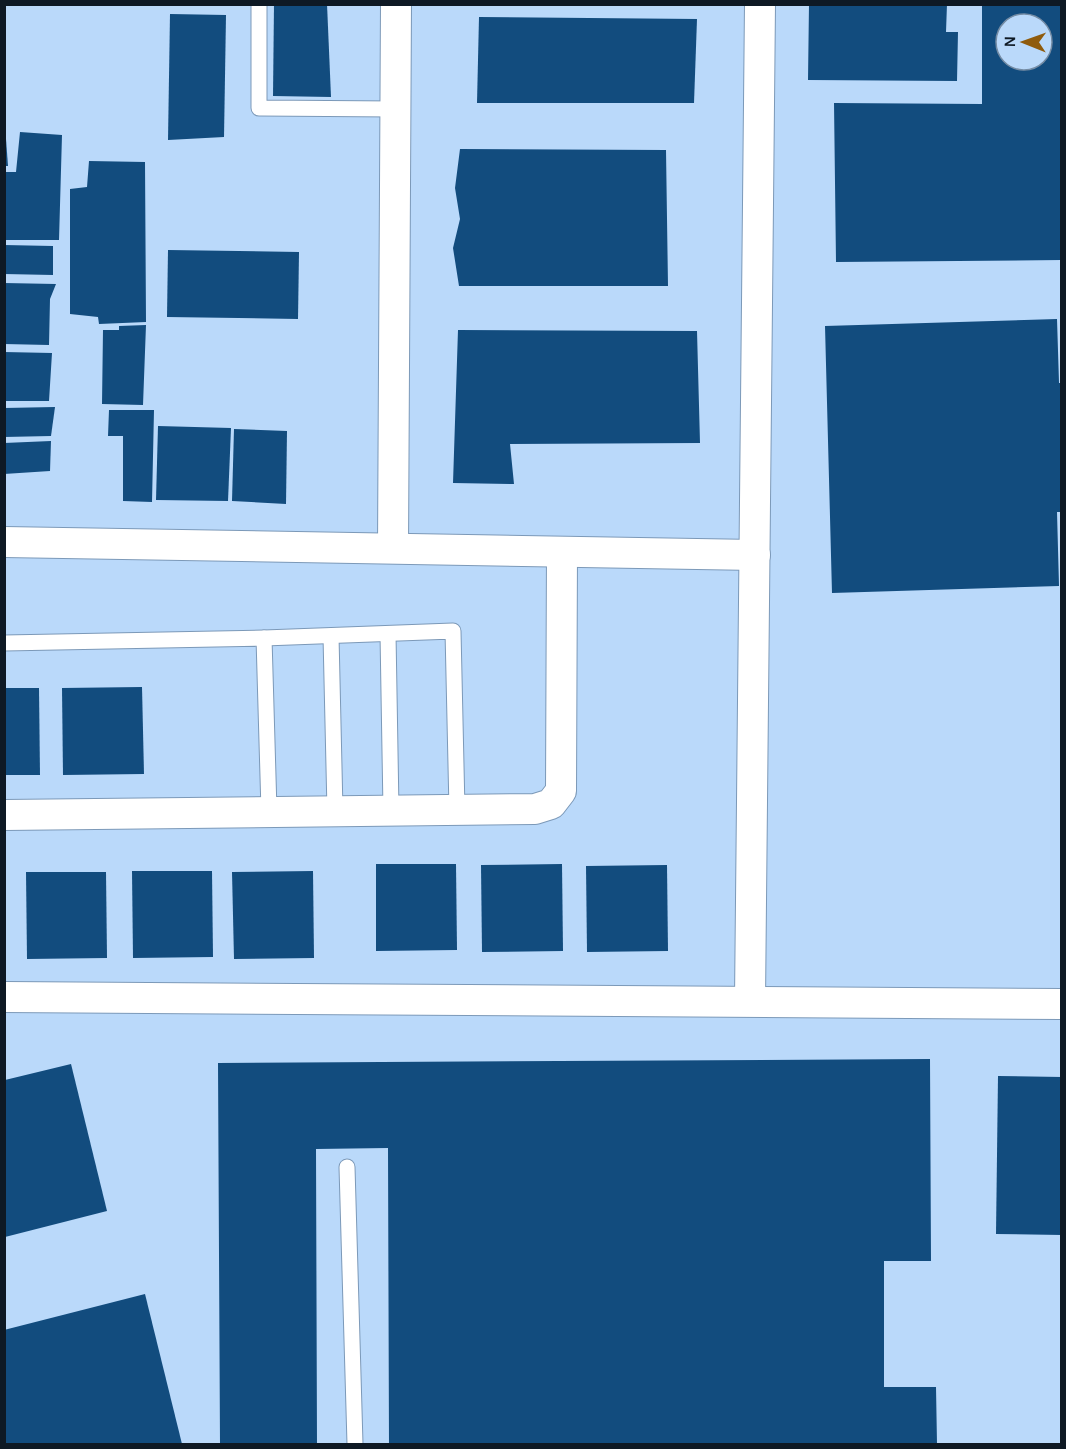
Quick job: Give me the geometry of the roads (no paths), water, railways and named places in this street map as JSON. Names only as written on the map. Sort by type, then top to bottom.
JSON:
[{"type":"street","points":[[393,548],[396,4]]},
{"type":"street","points":[[750,1001],[760,4]]},
{"type":"street","points":[[4,542],[755,555]]},
{"type":"street","points":[[4,815],[457,810],[535,808],[551,804],[561,791],[562,552]]},
{"type":"street","points":[[4,997],[1062,1004]]},
{"type":"lane","points":[[259,4],[259,108],[395,109]]},
{"type":"lane","points":[[4,643],[264,638],[453,631],[457,810]]},
{"type":"lane","points":[[388,634],[391,810]]},
{"type":"lane","points":[[331,636],[335,811]]},
{"type":"lane","points":[[264,638],[269,812]]},
{"type":"lane","points":[[347,1167],[355,1444]]}]
